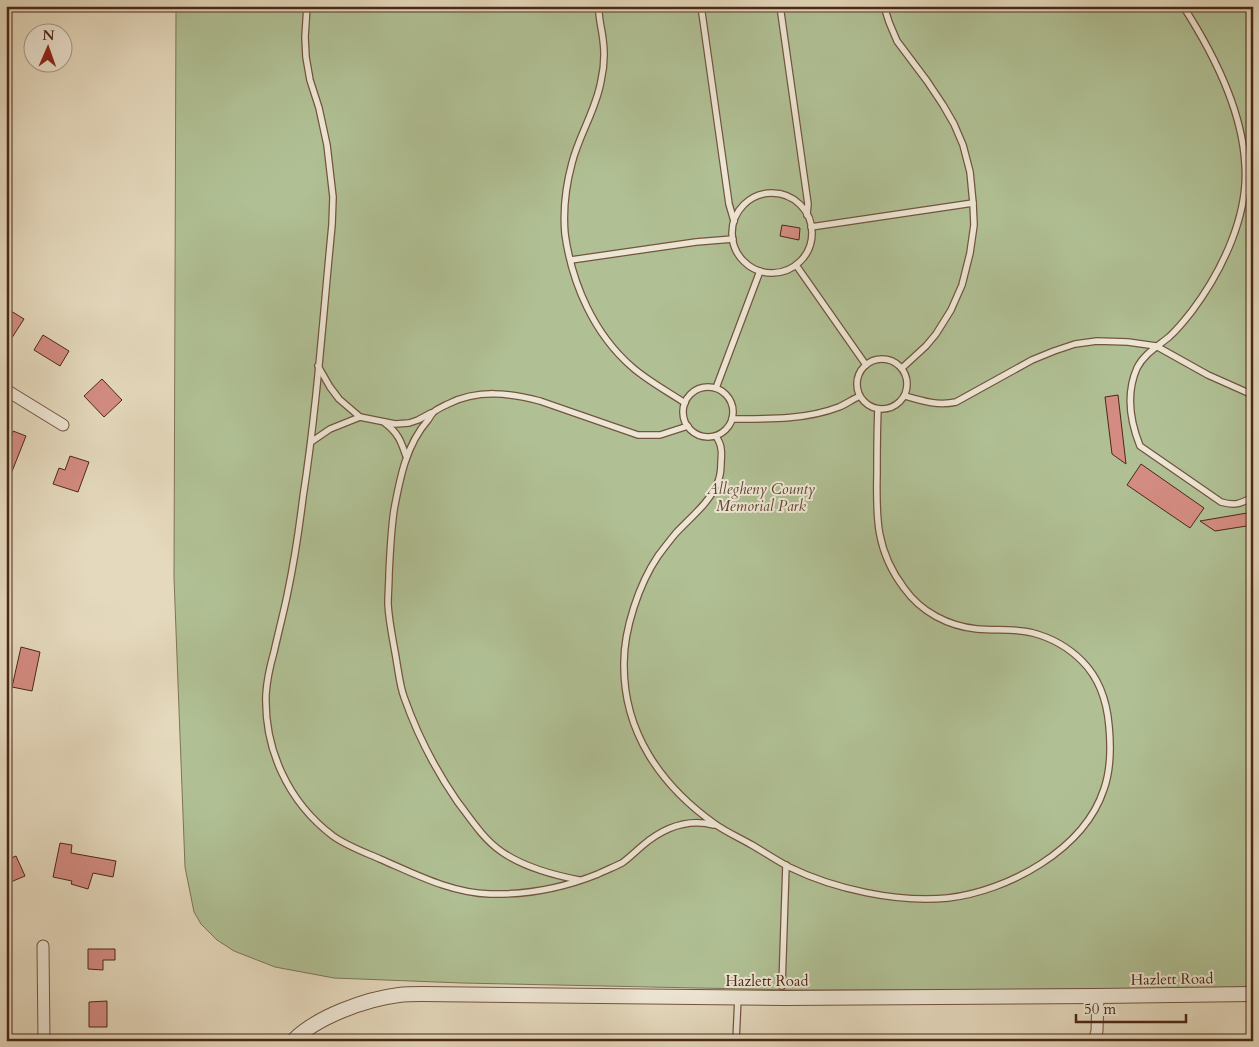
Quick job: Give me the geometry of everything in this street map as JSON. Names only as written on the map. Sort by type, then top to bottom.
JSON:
[{"type":"street","points":[[6,390],[64,425]]},
{"type":"street","points":[[43,946],[44,1041]]},
{"type":"street","name":"Hazlett Road","points":[[297,1039],[309,1027],[341,1011],[377,999],[398,995],[738,997],[1253,994]]},
{"type":"street","points":[[1094,1041],[1097,1031],[1098,996]]},
{"type":"lane","points":[[306,6],[306,57],[327,145],[333,197],[312,442],[287,594],[266,692],[266,723],[271,748],[281,771],[293,793],[309,814],[333,836],[346,844],[420,877],[469,892],[514,894],[555,888],[582,880],[623,862],[657,834],[675,826],[700,822],[716,825]]},
{"type":"lane","points":[[701,6],[729,204],[734,222]]},
{"type":"lane","points":[[780,6],[808,204],[807,214]]},
{"type":"lane","points":[[884,6],[897,41],[943,105],[963,145],[970,172],[973,203],[973,235],[962,285],[951,310],[936,334],[902,368]]},
{"type":"lane","points":[[1183,6],[1203,38],[1225,84],[1233,107],[1240,130],[1246,164],[1244,193],[1240,219],[1217,272],[1193,310],[1170,336],[1145,357],[1138,367],[1133,380],[1130,405],[1135,433],[1140,446],[1221,502],[1237,505],[1253,497]]},
{"type":"lane","points":[[598,7],[604,64],[596,101],[578,143],[572,163],[565,209],[565,234],[576,282],[586,305],[603,334],[632,368],[685,403]]},
{"type":"lane","points":[[767,194],[779,194],[789,197],[799,204],[807,214],[812,227],[810,245],[805,256],[796,265],[780,272],[760,271],[743,260],[736,250],[733,239],[734,222],[737,214],[745,204],[757,197],[767,194]]},
{"type":"lane","points":[[812,227],[973,203]]},
{"type":"lane","points":[[571,260],[687,243],[733,239]]},
{"type":"lane","points":[[796,265],[866,365]]},
{"type":"lane","points":[[716,388],[760,271]]},
{"type":"lane","points":[[905,396],[936,404],[956,402],[1032,360],[1074,344],[1098,341],[1128,342],[1156,346],[1208,375],[1253,395]]},
{"type":"lane","points":[[883,359],[893,361],[902,368],[908,385],[905,396],[897,405],[889,409],[872,408],[860,396],[857,382],[860,373],[866,365],[872,361],[883,359]]},
{"type":"lane","points":[[318,366],[339,399],[360,417],[385,423],[408,423],[418,420],[455,400],[473,395],[508,394],[540,401],[638,435],[660,436],[688,426]]},
{"type":"lane","points":[[706,387],[716,388],[730,399],[733,409],[732,419],[728,427],[716,436],[701,436],[688,426],[683,412],[685,403],[698,389],[706,387]]},
{"type":"lane","points":[[732,419],[781,419],[823,412],[860,396]]},
{"type":"lane","points":[[716,436],[721,449],[720,474],[717,485],[700,509],[672,537],[648,573],[632,614],[626,640],[624,661],[625,687],[629,712],[648,754],[677,791],[716,825],[808,876],[890,897],[935,899],[960,896],[1008,882],[1028,872],[1068,843],[1083,826],[1095,809],[1103,792],[1108,774],[1110,735],[1108,714],[1103,694],[1096,678],[1086,665],[1062,645],[1030,632],[974,629],[937,618],[921,607],[906,592],[885,556],[877,521],[878,409]]},
{"type":"lane","points":[[436,410],[420,429],[406,456],[392,522],[388,603],[390,628],[403,695],[415,727],[431,759],[449,789],[488,840],[516,860],[559,876],[582,880]]},
{"type":"lane","points":[[312,442],[330,429],[360,417]]},
{"type":"lane","points":[[385,423],[399,438],[406,456]]},
{"type":"lane","points":[[782,986],[786,865]]},
{"type":"lane","points":[[736,1041],[738,997]]},
{"type":"green space","name":"Allegheny County Memorial Park","points":[[176,6],[1253,6],[1253,988],[792,990],[462,983],[334,978],[275,967],[234,951],[217,940],[201,924],[194,912],[185,867],[174,578]]},
{"type":"building","points":[[782,225],[800,228],[799,240],[780,236]]},
{"type":"building","points":[[6,308],[24,319],[6,347]]},
{"type":"building","points":[[43,335],[69,351],[60,366],[34,350]]},
{"type":"building","points":[[102,379],[122,400],[104,417],[84,396]]},
{"type":"building","points":[[1118,395],[1126,464],[1112,454],[1105,397]]},
{"type":"building","points":[[13,431],[26,436],[7,484],[6,434],[12,436]]},
{"type":"building","points":[[70,456],[89,462],[78,492],[53,484],[59,468],[65,470]]},
{"type":"building","points":[[1141,464],[1204,508],[1190,528],[1127,485]]},
{"type":"building","points":[[1253,512],[1253,525],[1215,531],[1200,521]]},
{"type":"building","points":[[21,647],[40,652],[32,691],[12,687]]},
{"type":"building","points":[[60,843],[72,845],[71,853],[116,861],[113,877],[93,873],[88,889],[71,884],[72,881],[53,877]]},
{"type":"building","points":[[16,856],[25,876],[6,884],[6,860]]},
{"type":"building","points":[[88,949],[115,949],[115,960],[103,960],[103,970],[88,969]]},
{"type":"building","points":[[107,1001],[107,1027],[89,1027],[89,1002]]}]
